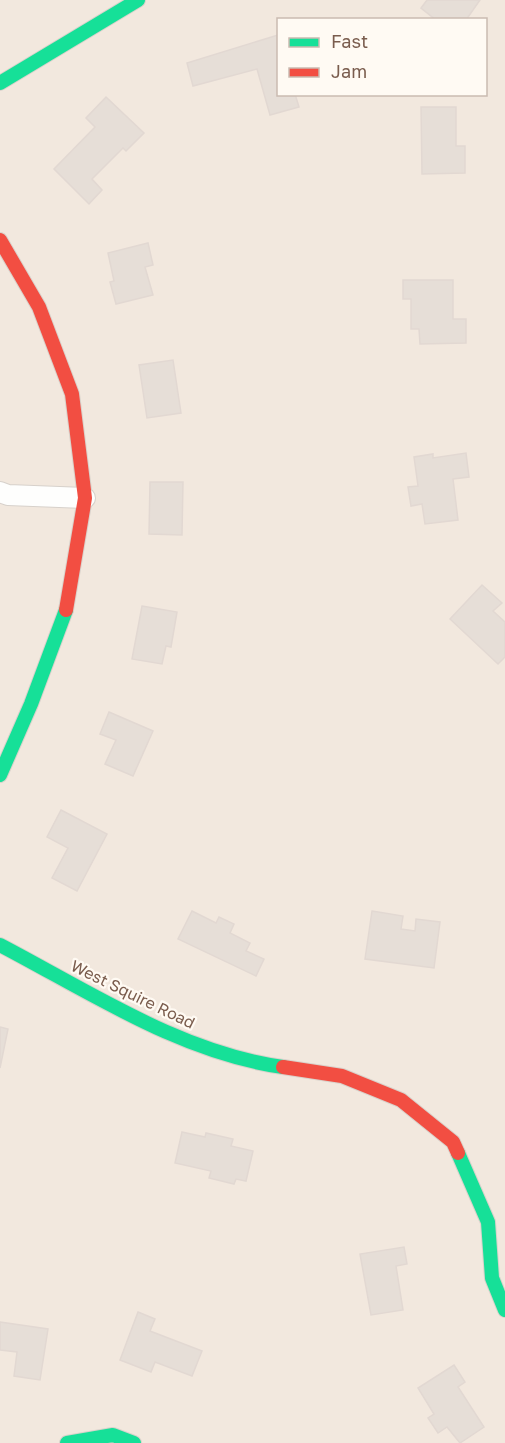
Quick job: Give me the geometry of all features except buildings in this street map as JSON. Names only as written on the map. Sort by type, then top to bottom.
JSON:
[{"type":"street","points":[[0,83],[138,0]]},
{"type":"street","points":[[0,240],[39,307],[72,394],[85,498],[66,610],[31,704],[0,775]]},
{"type":"street","points":[[3,495],[85,498]]},
{"type":"street","name":"West Squire Road","points":[[0,945],[174,1036],[259,1064],[342,1076],[401,1100],[453,1142],[488,1222],[492,1278],[505,1310]]},
{"type":"street","points":[[67,1443],[113,1435],[134,1443]]},
{"type":"shaded area","points":[[0,0],[505,0],[505,1443],[0,1443]]},
{"type":"traffic: fast","points":[[0,83],[138,0]]},
{"type":"traffic: fast","points":[[0,775],[31,704],[66,610]]},
{"type":"traffic: fast","points":[[0,945],[102,1001],[172,1035],[245,1060],[283,1067]]},
{"type":"traffic: fast","points":[[458,1153],[488,1222],[492,1278],[505,1310]]},
{"type":"traffic: fast","points":[[67,1443],[113,1435],[134,1443]]},
{"type":"traffic: jam","points":[[0,240],[39,307],[72,394],[85,498],[66,610]]},
{"type":"traffic: jam","points":[[283,1067],[342,1076],[401,1100],[453,1142],[458,1153]]}]
